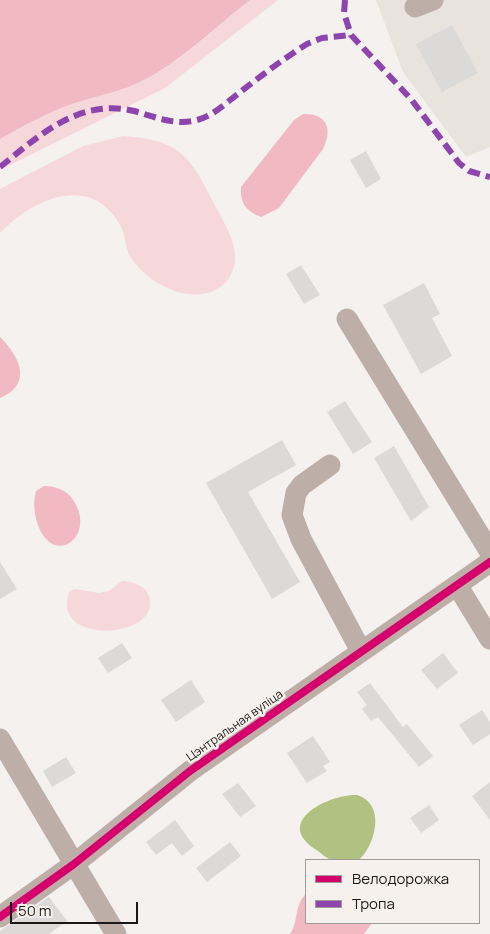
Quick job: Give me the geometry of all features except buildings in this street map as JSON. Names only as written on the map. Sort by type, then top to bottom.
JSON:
[{"type":"street","points":[[347,318],[490,552]]},
{"type":"street","points":[[330,465],[302,485],[296,493],[292,515],[300,539],[362,651]]},
{"type":"street","name":"Цэнтральная вуліца","points":[[0,917],[74,864],[190,771],[490,562]]},
{"type":"street","points":[[457,585],[490,639]]},
{"type":"street","points":[[0,739],[116,934]]},
{"type":"shaded area","points":[[0,0],[250,0],[185,53],[144,80],[117,91],[63,108],[35,120],[0,139]]},
{"type":"shaded area","points":[[250,0],[278,0],[165,88],[0,170],[0,139],[53,111],[126,88],[158,73],[185,54]]},
{"type":"shaded area","points":[[376,0],[490,0],[490,147],[466,157],[403,72]]},
{"type":"shaded area","points":[[303,114],[311,114],[323,119],[327,129],[326,142],[323,149],[279,208],[261,217],[251,212],[245,206],[241,187],[294,120]]},
{"type":"shaded area","points":[[123,136],[160,142],[183,155],[192,165],[226,225],[233,243],[234,267],[223,285],[211,292],[186,294],[173,290],[149,277],[131,258],[122,229],[116,219],[98,201],[87,197],[75,195],[51,199],[28,210],[0,233],[0,189],[83,146]]},
{"type":"shaded area","points":[[0,337],[17,361],[20,369],[20,378],[11,392],[0,398]]},
{"type":"shaded area","points":[[44,486],[62,490],[75,503],[80,516],[80,527],[70,543],[62,546],[53,544],[45,538],[38,525],[34,508],[35,495],[36,491]]},
{"type":"shaded area","points":[[122,581],[137,584],[144,588],[148,594],[150,609],[141,620],[127,627],[109,630],[91,629],[76,622],[68,610],[69,592],[75,589],[99,593],[109,591]]},
{"type":"shaded area","points":[[357,795],[366,800],[372,807],[375,815],[373,835],[370,844],[360,859],[329,859],[304,839],[300,829],[303,819],[310,811],[333,799]]},
{"type":"shaded area","points":[[305,895],[305,924],[371,924],[364,934],[290,934],[295,924],[302,898]]},
{"type":"marked path","points":[[345,0],[344,13],[351,35],[411,99],[459,163],[469,171],[490,177]]},
{"type":"marked path","points":[[0,167],[30,143],[61,122],[95,110],[114,108],[181,122],[203,118],[219,109],[307,44],[322,38],[351,35]]},
{"type":"cycle path","points":[[0,917],[74,864],[190,771],[490,562]]}]
